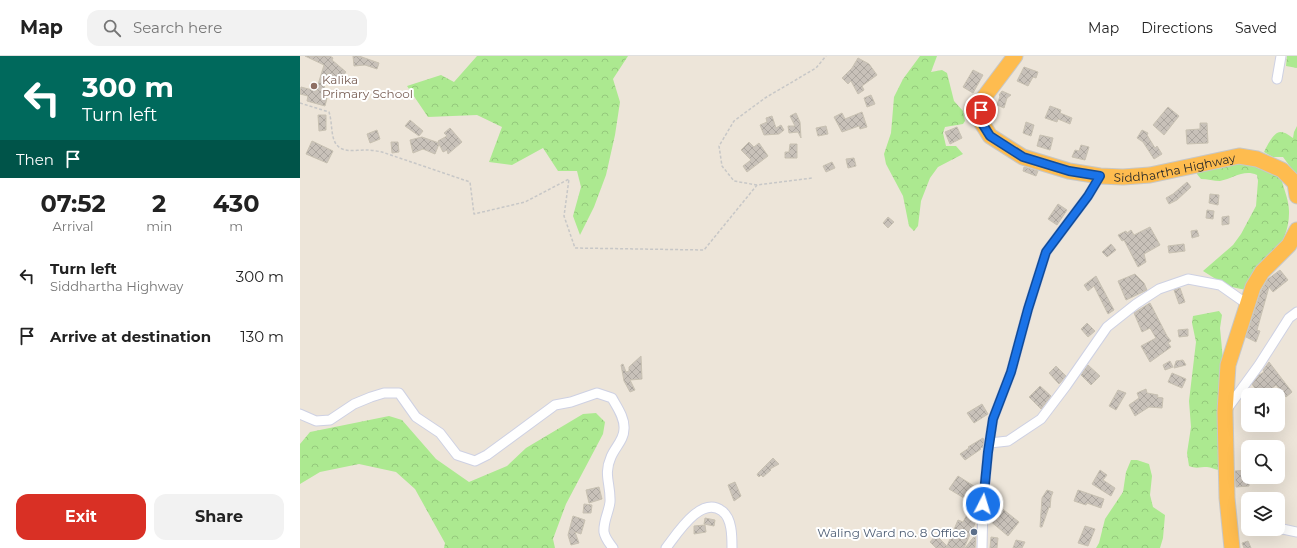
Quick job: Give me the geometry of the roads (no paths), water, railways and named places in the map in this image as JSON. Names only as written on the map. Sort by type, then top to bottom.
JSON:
[{"type":"highway","name":"Siddhartha Highway","points":[[1015,56],[982,100],[980,120],[990,136],[1023,157],[1069,171],[1100,176],[1123,177],[1150,175],[1239,156],[1257,159],[1282,170],[1295,183],[1297,196]]},
{"type":"highway","points":[[1232,548],[1227,498],[1225,412],[1228,365],[1236,334],[1253,287],[1262,272],[1289,245],[1297,230]]},
{"type":"street","points":[[1277,79],[1281,56]]},
{"type":"street","points":[[982,548],[983,504],[993,419],[1011,372],[1028,309],[1046,252],[1088,196],[1100,176]]},
{"type":"street","points":[[990,443],[1008,441],[1041,419],[1107,327],[1136,304],[1159,289],[1188,278],[1220,285],[1248,304]]},
{"type":"street","points":[[1225,412],[1259,365],[1289,318],[1297,312]]},
{"type":"street","points":[[300,414],[316,421],[330,420],[354,404],[384,393],[399,393],[416,417],[440,433],[457,455],[475,461],[487,455],[555,406],[597,393],[612,398],[622,417],[624,429],[622,440],[611,456],[607,470],[610,503],[604,521],[604,533],[608,542],[613,548]]},
{"type":"street","points":[[666,548],[695,514],[706,507],[714,506],[726,514],[730,525],[732,548]]},
{"type":"street","points":[[1285,529],[1297,532]]},
{"type":"place","name":"Kalika Primary School","points":[[314,86]]},
{"type":"place","name":"Waling Ward no. 8 Office","points":[[974,532]]}]
